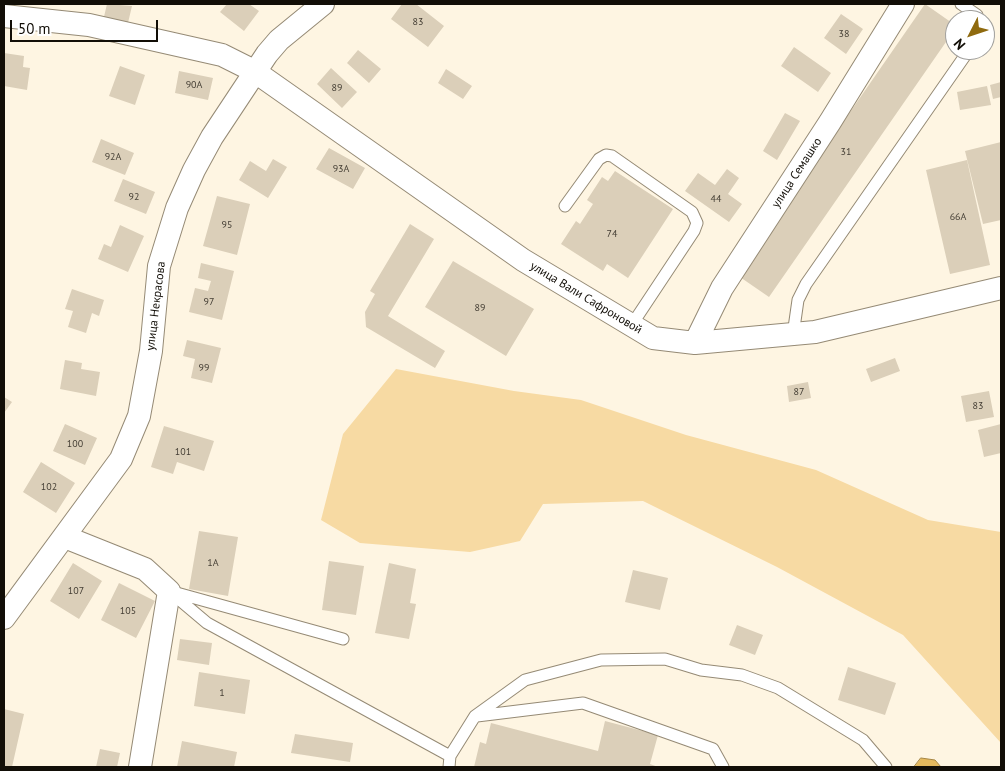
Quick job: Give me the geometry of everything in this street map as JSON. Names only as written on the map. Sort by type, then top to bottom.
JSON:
[{"type":"street","points":[[14,4],[39,19]]},
{"type":"street","name":"улица Некрасова","points":[[4,618],[121,459],[139,416],[151,351],[160,266],[177,208],[208,145],[254,71],[279,40],[323,4]]},
{"type":"street","name":"улица Семашко","points":[[695,343],[722,288],[830,122],[903,4]]},
{"type":"street","name":"улица Вали Сафроновой","points":[[4,16],[89,25],[222,55],[254,71],[461,219],[523,260],[653,338],[695,343],[815,332],[1001,288]]},
{"type":"street","points":[[65,537],[145,569],[169,591],[140,767]]},
{"type":"lane","points":[[793,335],[798,300],[806,284],[962,60]]},
{"type":"lane","points":[[565,206],[599,159],[606,155],[612,156],[692,212],[697,223],[694,231],[631,326]]},
{"type":"lane","points":[[169,591],[344,639]]},
{"type":"lane","points":[[169,591],[206,623],[449,762],[475,716],[525,680],[601,660],[665,659],[701,670],[742,675],[778,688],[863,740],[886,767]]},
{"type":"lane","points":[[475,716],[583,703],[713,749],[723,767]]},
{"type":"shaded area","points":[[396,369],[514,391],[581,400],[686,435],[816,470],[928,520],[1001,532],[1001,743],[903,635],[777,567],[643,501],[543,504],[520,541],[470,552],[360,543],[321,520],[343,434]]},
{"type":"shaded area","points":[[921,758],[935,760],[941,767],[914,767]]},
{"type":"building","points":[[107,4],[132,6],[127,27],[103,21]]},
{"type":"building","points":[[227,4],[249,4],[259,11],[244,31],[220,12]]},
{"type":"building","points":[[402,4],[416,4],[444,26],[428,47],[391,19]]},
{"type":"building","points":[[925,4],[945,18],[945,43],[769,297],[737,275]]},
{"type":"building","points":[[841,14],[863,29],[846,54],[824,38]]},
{"type":"building","points":[[794,47],[831,73],[818,92],[781,66]]},
{"type":"building","points":[[358,50],[381,69],[369,83],[347,63]]},
{"type":"building","points":[[4,53],[24,56],[23,67],[30,68],[27,90],[4,86]]},
{"type":"building","points":[[120,66],[145,75],[135,105],[109,96]]},
{"type":"building","points":[[331,68],[357,92],[342,108],[317,84]]},
{"type":"building","points":[[446,69],[472,86],[463,99],[438,83]]},
{"type":"building","points":[[179,71],[213,78],[208,100],[175,93]]},
{"type":"building","points":[[1001,82],[1001,97],[993,99],[990,85]]},
{"type":"building","points":[[987,86],[991,105],[960,110],[957,92]]},
{"type":"building","points":[[785,113],[800,121],[777,160],[763,151]]},
{"type":"building","points":[[101,139],[134,153],[125,175],[92,162]]},
{"type":"building","points":[[1001,142],[1001,220],[983,224],[965,151]]},
{"type":"building","points":[[329,148],[365,168],[353,189],[316,169]]},
{"type":"building","points":[[273,159],[287,167],[268,198],[239,180],[250,161],[266,171]]},
{"type":"building","points":[[967,160],[990,265],[950,274],[926,170]]},
{"type":"building","points":[[727,169],[739,178],[728,194],[742,204],[729,222],[685,191],[698,173],[715,185]]},
{"type":"building","points":[[615,171],[673,209],[628,278],[607,264],[603,271],[561,244],[576,221],[580,224],[593,204],[587,200],[602,177],[608,181]]},
{"type":"building","points":[[123,179],[155,192],[146,214],[114,201]]},
{"type":"building","points":[[217,196],[250,204],[237,255],[203,246]]},
{"type":"building","points":[[410,224],[434,239],[388,316],[445,351],[435,368],[366,327],[365,312],[375,294],[370,291]]},
{"type":"building","points":[[120,225],[144,236],[128,272],[98,259],[104,244],[111,247]]},
{"type":"building","points":[[453,261],[534,309],[506,356],[425,307]]},
{"type":"building","points":[[201,263],[234,271],[222,320],[189,312],[195,288],[208,291],[211,281],[198,278]]},
{"type":"building","points":[[72,289],[104,300],[99,316],[92,313],[86,333],[68,327],[73,311],[65,309]]},
{"type":"building","points":[[187,340],[221,348],[212,383],[191,378],[195,359],[183,356]]},
{"type":"building","points":[[895,358],[900,371],[871,382],[866,369]]},
{"type":"building","points":[[65,360],[82,363],[81,369],[100,372],[96,396],[60,389]]},
{"type":"building","points":[[808,382],[811,398],[789,402],[787,386]]},
{"type":"building","points":[[989,391],[994,417],[966,422],[961,396]]},
{"type":"building","points":[[4,397],[12,402],[4,413]]},
{"type":"building","points":[[65,424],[97,438],[85,465],[53,451]]},
{"type":"building","points":[[1001,424],[1001,453],[984,457],[978,430]]},
{"type":"building","points":[[164,426],[214,441],[204,471],[177,462],[173,474],[151,467]]},
{"type":"building","points":[[41,462],[75,483],[56,513],[23,492]]},
{"type":"building","points":[[199,531],[238,537],[228,596],[189,589]]},
{"type":"building","points":[[329,561],[364,566],[356,615],[322,610]]},
{"type":"building","points":[[73,563],[102,581],[79,619],[50,601]]},
{"type":"building","points":[[389,563],[416,569],[410,603],[416,604],[409,639],[375,633]]},
{"type":"building","points":[[633,570],[668,578],[660,610],[625,602]]},
{"type":"building","points":[[119,583],[155,601],[136,638],[101,620]]},
{"type":"building","points":[[737,625],[763,635],[755,655],[729,645]]},
{"type":"building","points":[[180,639],[212,643],[209,665],[177,660]]},
{"type":"building","points":[[848,667],[896,683],[885,715],[838,700]]},
{"type":"building","points":[[199,672],[250,680],[245,714],[194,706]]},
{"type":"building","points":[[4,709],[24,714],[12,767],[4,767]]},
{"type":"building","points":[[605,721],[658,735],[650,764],[658,767],[474,767],[480,742],[486,744],[491,723],[598,751]]},
{"type":"building","points":[[295,734],[353,743],[350,762],[291,753]]},
{"type":"building","points":[[182,741],[237,752],[234,767],[177,767]]},
{"type":"building","points":[[100,749],[120,753],[117,767],[96,767]]}]
